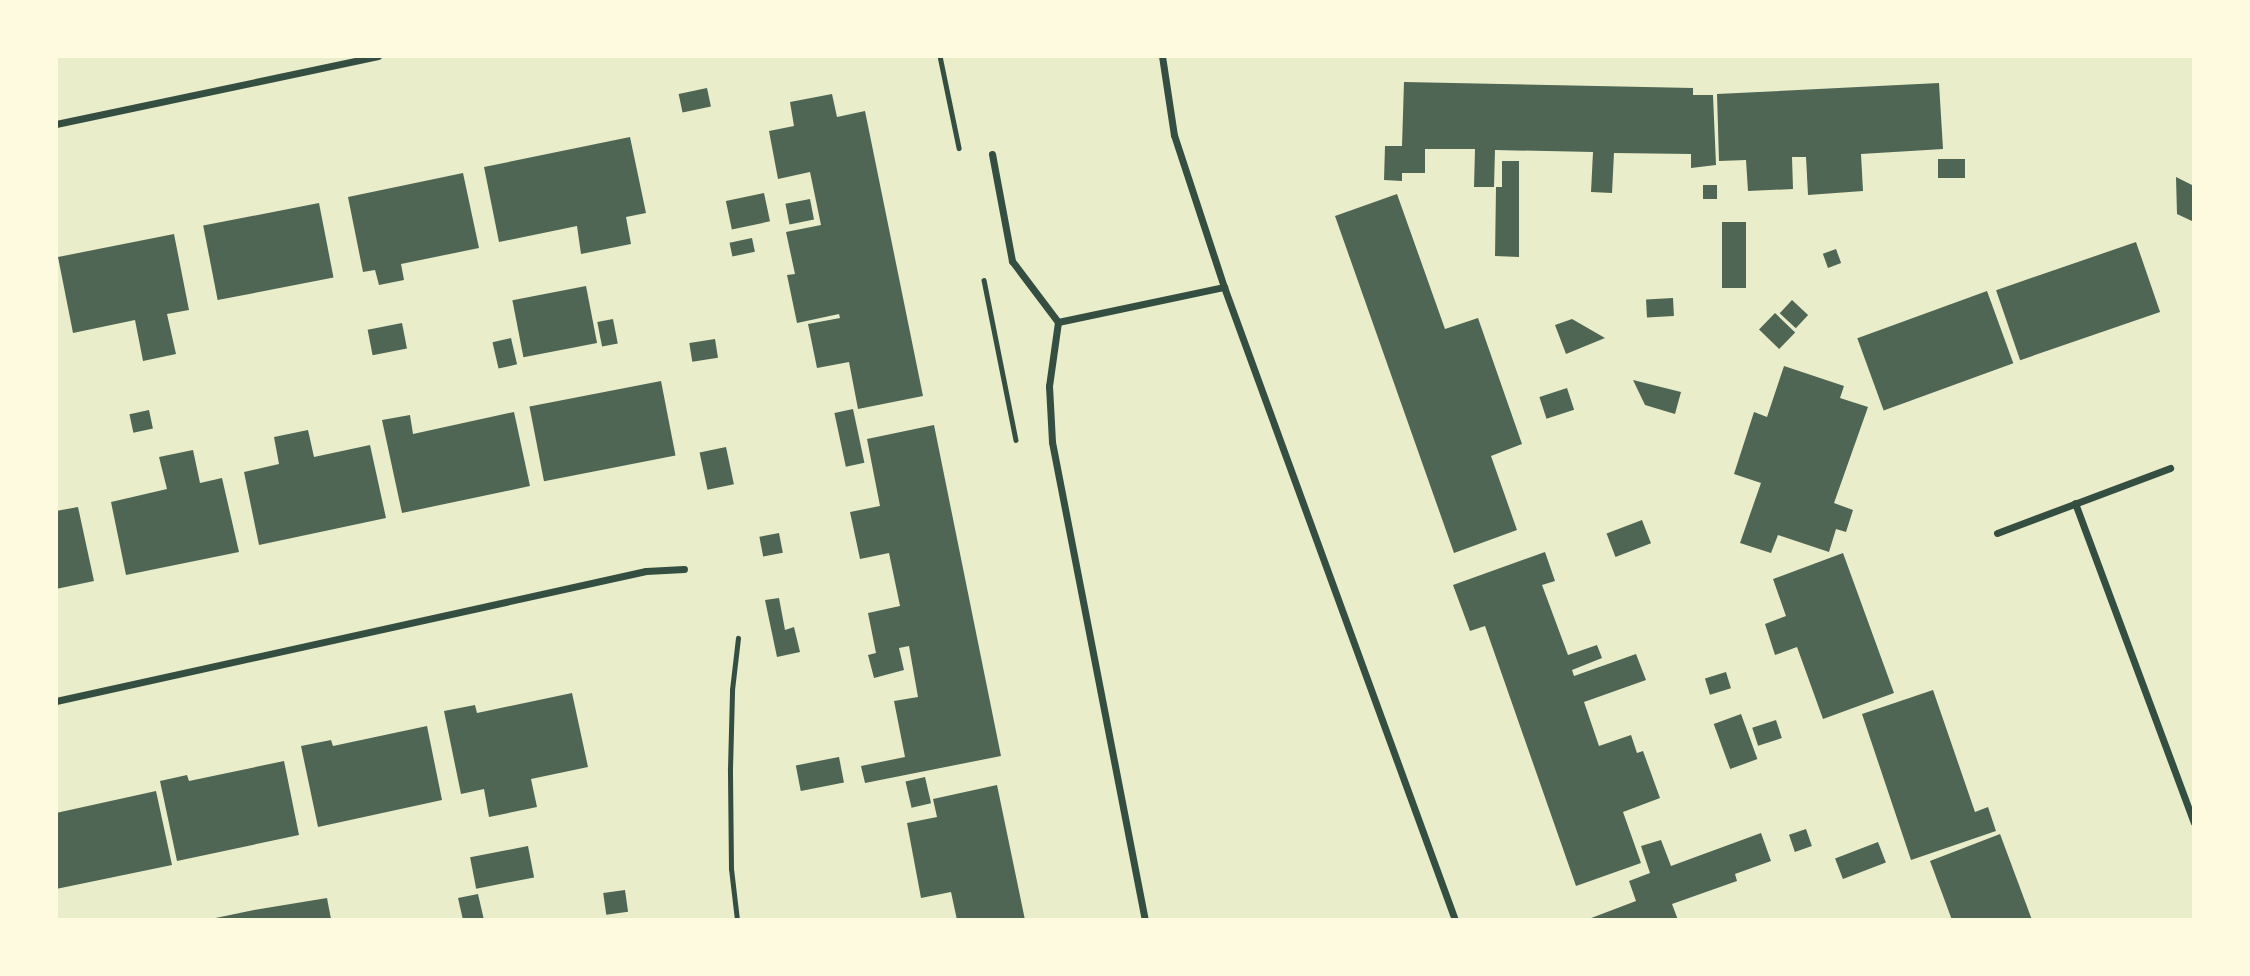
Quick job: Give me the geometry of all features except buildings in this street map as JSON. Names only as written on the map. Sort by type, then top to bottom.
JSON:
[{"type":"street","points":[[1161,56],[1174,135],[1224,287],[1455,920]]},
{"type":"street","points":[[56,124],[373,57]]},
{"type":"street","points":[[992,154],[1012,261],[1058,322],[1049,386],[1052,442],[1144,920]]},
{"type":"street","points":[[1058,322],[1224,287]]},
{"type":"street","points":[[1997,533],[2170,468]]},
{"type":"street","points":[[2075,503],[2194,823]]},
{"type":"street","points":[[56,701],[646,571],[684,569]]},
{"type":"path","points":[[737,920],[731,869],[730,769],[732,690],[738,638]]}]
